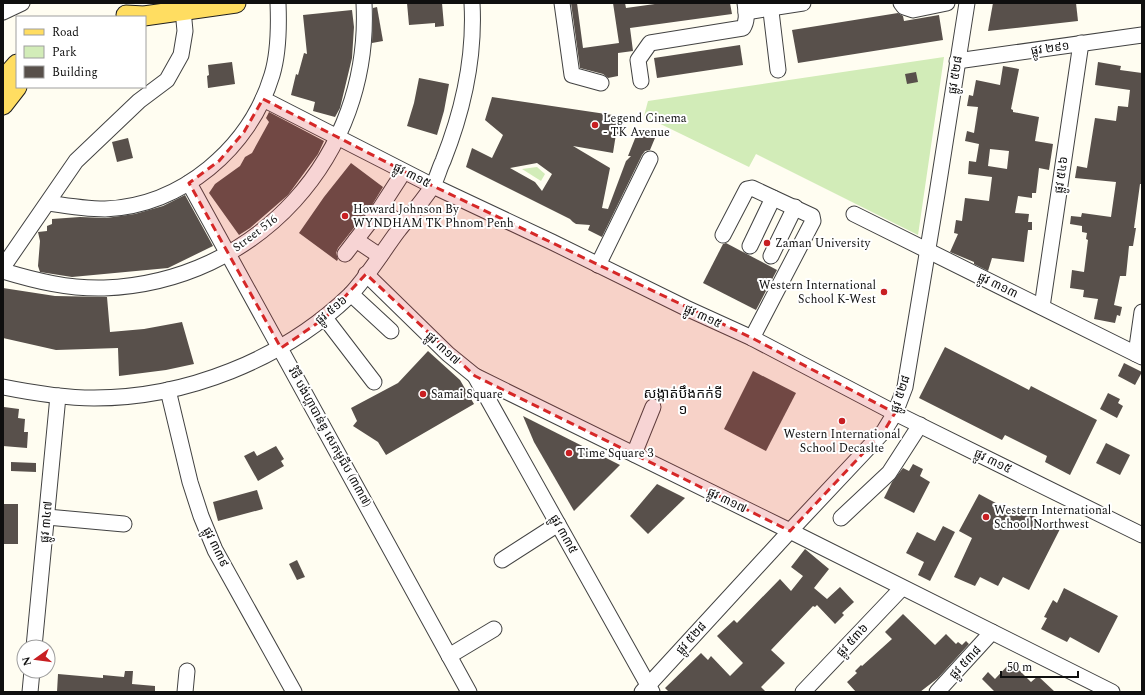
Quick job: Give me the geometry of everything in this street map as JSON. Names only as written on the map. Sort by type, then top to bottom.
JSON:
[{"type":"main road","points":[[135,12],[183,10],[236,3]]},
{"type":"main road","points":[[3,80],[16,65]]},
{"type":"main road","points":[[3,104],[16,88]]},
{"type":"street","points":[[3,12],[22,3]]},
{"type":"street","points":[[48,203],[76,208],[106,209],[127,206],[163,196],[189,183],[219,161],[244,132],[263,99],[272,75],[277,50],[279,24],[278,3]]},
{"type":"street","name":"Street 516","points":[[3,271],[41,282],[68,286],[103,288],[138,285],[172,277],[205,266],[228,254],[262,231],[292,204],[317,172],[338,137],[352,101],[361,63],[365,24],[364,3]]},
{"type":"street","name":"ផ្លូវ ៥១៦","points":[[3,387],[58,396],[94,398],[130,396],[168,390],[226,373],[280,348],[325,318],[351,294],[433,186],[454,134],[466,84],[472,46],[472,3]]},
{"type":"street","points":[[562,3],[572,75],[601,83]]},
{"type":"street","points":[[641,81],[638,60],[650,43],[743,28],[746,23],[746,8],[803,3]]},
{"type":"street","points":[[901,3],[904,7],[913,10],[947,3]]},
{"type":"street","name":"ផ្លូវ ៥២៨","points":[[647,690],[790,531],[884,431],[895,413],[905,387],[928,250],[966,3]]},
{"type":"street","points":[[771,5],[778,70]]},
{"type":"street","points":[[3,267],[76,161],[139,101],[167,80],[181,55],[185,31],[183,10]]},
{"type":"street","name":"ផ្លូវ ២៩១","points":[[957,61],[1142,35]]},
{"type":"street","name":"ផ្លូវ ៥៤៦","points":[[1042,307],[1081,44]]},
{"type":"street","name":"ផ្លូវ ៣១៥","points":[[263,99],[433,186],[686,308],[752,338],[895,413],[1142,536]]},
{"type":"street","points":[[598,265],[650,159]]},
{"type":"street","points":[[345,254],[379,210],[401,176]]},
{"type":"street","name":"វិថី បង់ហ្គាបាន់ឌូ សេកមូជីប (៣៣៧)","points":[[189,183],[469,692]]},
{"type":"street","points":[[723,235],[747,189],[752,188],[812,216],[813,221],[752,338]]},
{"type":"street","points":[[750,246],[773,198]]},
{"type":"street","points":[[771,256],[795,208]]},
{"type":"street","points":[[379,210],[403,224]]},
{"type":"street","name":"ផ្លូវ ៣១៣","points":[[854,214],[1139,355]]},
{"type":"street","points":[[356,240],[380,256]]},
{"type":"street","name":"ផ្លូវ ៣១៧","points":[[366,274],[448,354],[475,376],[992,632],[1087,687],[1112,692]]},
{"type":"street","points":[[351,294],[391,331]]},
{"type":"street","points":[[1139,355],[1142,312]]},
{"type":"street","points":[[325,318],[374,382]]},
{"type":"street","name":"ផ្លូវ ៣៣៥","points":[[475,376],[558,524],[647,690]]},
{"type":"street","name":"ផ្លូវ ៣៣៩","points":[[168,390],[190,482],[201,516],[215,550],[294,692]]},
{"type":"street","name":"ផ្លូវ ៣៤៧","points":[[35,639],[58,396]]},
{"type":"street","points":[[634,454],[653,407]]},
{"type":"street","points":[[841,518],[888,473],[920,425]]},
{"type":"street","points":[[47,518],[124,524]]},
{"type":"street","points":[[502,560],[558,524]]},
{"type":"street","name":"ផ្លូវ ៥៣៦","points":[[803,692],[902,588]]},
{"type":"street","points":[[449,656],[494,629]]},
{"type":"street","name":"ផ្លូវ ៥៣៨","points":[[937,692],[992,632]]},
{"type":"street","points":[[185,692],[187,671]]},
{"type":"street","points":[[30,692],[31,679]]},
{"type":"highlighted area","points":[[263,99],[433,186],[752,338],[895,413],[884,431],[790,531],[475,376],[366,274],[325,318],[281,348],[189,183],[219,161],[244,132]]},
{"type":"green space","points":[[944,57],[918,235],[756,154],[749,167],[644,116],[648,101]]},
{"type":"green space","points":[[537,167],[545,174],[541,181],[522,169]]},
{"type":"building","points":[[407,3],[442,3],[444,26],[435,27],[435,23],[409,25]]},
{"type":"building","points":[[571,3],[577,3],[583,48],[619,43],[613,3],[625,3],[626,8],[662,3],[730,3],[732,14],[630,28],[633,51],[618,53],[618,76],[608,78],[603,74],[580,68]]},
{"type":"building","points":[[993,3],[1076,3],[1078,21],[988,31]]},
{"type":"building","points":[[377,7],[383,41],[372,43],[373,8]]},
{"type":"building","points":[[352,10],[354,27],[352,58],[340,108],[335,117],[313,111],[315,102],[291,95],[296,74],[298,75],[304,53],[307,54],[303,15]]},
{"type":"building","points":[[898,13],[903,16],[904,21],[939,15],[943,40],[798,63],[792,30]]},
{"type":"building","points":[[740,45],[743,65],[657,78],[654,58]]},
{"type":"building","points":[[232,62],[235,84],[208,88],[208,65]]},
{"type":"building","points":[[1098,62],[1121,66],[1120,70],[1142,73],[1142,184],[1140,184],[1133,246],[1129,246],[1126,276],[1120,276],[1114,305],[1122,307],[1120,316],[1117,315],[1115,323],[1094,319],[1098,299],[1083,297],[1084,290],[1070,288],[1072,270],[1084,272],[1088,240],[1086,239],[1087,233],[1082,232],[1082,226],[1070,224],[1071,216],[1081,217],[1082,213],[1111,217],[1116,182],[1075,178],[1077,166],[1087,168],[1095,118],[1116,121],[1118,106],[1128,107],[1130,90],[1095,85]]},
{"type":"building","points":[[1003,66],[1019,69],[1011,109],[1013,112],[1039,117],[1035,141],[1053,144],[1049,170],[1039,168],[1036,193],[1032,193],[1032,198],[1018,196],[1015,213],[1029,214],[1028,222],[1032,222],[1032,230],[1028,230],[1024,262],[992,258],[988,271],[974,264],[974,262],[950,252],[958,234],[954,233],[956,220],[962,221],[965,198],[989,201],[992,177],[968,174],[969,161],[976,162],[979,144],[965,141],[967,131],[974,133],[978,107],[967,106],[969,95],[973,96],[976,80],[1000,85]],"holes":[[[990,149],[1009,151],[1007,169],[988,166]]]},
{"type":"building","points":[[916,72],[918,82],[907,84],[905,74]]},
{"type":"building","points":[[419,78],[449,84],[444,111],[437,135],[407,126],[414,103]]},
{"type":"building","points":[[492,97],[626,117],[623,127],[621,126],[620,135],[616,134],[613,153],[573,146],[610,168],[602,208],[608,209],[626,161],[631,156],[628,156],[638,131],[655,138],[650,150],[645,151],[642,155],[602,237],[588,230],[590,225],[576,224],[570,219],[466,167],[472,148],[492,158],[503,135],[485,120]],"holes":[[[537,163],[552,174],[542,191],[535,182],[510,168]]]},
{"type":"building","points":[[269,112],[324,141],[318,154],[288,195],[250,228],[239,235],[209,193],[215,184],[240,166],[245,157],[252,153],[269,122],[266,118]]},
{"type":"building","points":[[128,138],[133,158],[117,162],[112,142]]},
{"type":"building","points":[[351,163],[383,187],[372,205],[338,248],[336,253],[338,259],[337,261],[299,233],[324,197]]},
{"type":"building","points":[[185,195],[213,246],[168,268],[72,277],[40,272],[38,266],[40,241],[38,232],[47,231],[47,226],[52,224],[52,219],[80,217],[106,218],[135,214],[163,206]]},
{"type":"building","points":[[726,243],[777,270],[756,310],[703,283],[723,244]]},
{"type":"building","points":[[3,288],[55,296],[107,297],[110,332],[144,329],[182,322],[194,364],[166,370],[119,376],[118,348],[56,350],[3,338]]},
{"type":"building","points":[[945,347],[1029,390],[1031,386],[1097,420],[1070,475],[1045,462],[1047,456],[1005,435],[1002,440],[919,398]]},
{"type":"building","name":"Samai Square","points":[[428,351],[460,380],[474,404],[386,455],[378,442],[353,426],[357,421],[351,408],[398,383]]},
{"type":"building","points":[[1124,363],[1142,372],[1135,385],[1118,376]]},
{"type":"building","points":[[753,371],[796,393],[766,451],[724,429]]},
{"type":"building","points":[[1108,393],[1120,399],[1118,403],[1123,406],[1117,418],[1100,409]]},
{"type":"building","points":[[4,407],[19,409],[18,418],[25,419],[24,432],[28,432],[27,448],[3,446]]},
{"type":"building","name":"Time Square 3","points":[[523,416],[620,465],[574,511],[534,442]]},
{"type":"building","points":[[1106,443],[1130,455],[1120,475],[1096,463]]},
{"type":"building","points":[[276,446],[284,459],[281,461],[284,466],[258,481],[244,456],[254,451],[257,456]]},
{"type":"building","points":[[11,462],[36,463],[36,472],[11,471]]},
{"type":"building","points":[[913,464],[923,469],[920,476],[930,482],[914,513],[884,498],[892,482],[903,468],[909,471]]},
{"type":"building","points":[[657,484],[685,498],[648,534],[630,516]]},
{"type":"building","points":[[257,490],[263,509],[218,521],[213,502]]},
{"type":"building","points":[[979,494],[1020,516],[1023,511],[1060,529],[1029,590],[1003,577],[998,586],[980,577],[975,586],[954,577],[972,538],[959,531]]},
{"type":"building","points":[[3,504],[18,504],[18,544],[3,544]]},
{"type":"building","points":[[943,526],[955,532],[930,581],[918,575],[924,562],[906,553],[917,532],[935,541]]},
{"type":"building","points":[[805,549],[829,569],[814,588],[827,599],[840,587],[854,602],[842,613],[844,615],[835,624],[817,605],[815,607],[813,606],[771,650],[785,663],[761,687],[766,692],[669,692],[665,688],[701,653],[708,660],[711,656],[730,676],[743,663],[717,636],[734,620],[737,623],[780,579],[791,591],[803,576],[791,567]]},
{"type":"building","points":[[297,560],[305,577],[297,580],[289,564]]},
{"type":"building","points":[[1064,588],[1118,616],[1099,653],[1070,637],[1067,642],[1041,629],[1047,618],[1044,617],[1053,600],[1057,603]]},
{"type":"building","points":[[903,614],[935,645],[946,634],[956,644],[958,642],[962,645],[966,641],[969,644],[938,678],[920,692],[856,692],[847,682],[857,673],[855,671],[861,665],[862,666],[892,639],[885,632]]},
{"type":"building","points":[[1011,662],[1031,682],[1038,676],[1055,692],[995,692],[982,679],[988,672],[995,679]]},
{"type":"building","points":[[125,671],[133,671],[132,684],[155,686],[155,692],[57,692],[58,674],[103,678],[103,675],[124,677]]},
{"type":"place","name":"Legend Cinema - TK Avenue","points":[[595,125]]},
{"type":"place","name":"Howard Johnson By WYNDHAM TK Phnom Penh","points":[[345,216]]},
{"type":"place","name":"Zaman University","points":[[767,243]]},
{"type":"place","name":"Western International School K-West","points":[[884,292]]},
{"type":"place","name":"Samai Square","points":[[423,394]]},
{"type":"place","name":"Western International School Decaslte","points":[[842,421]]},
{"type":"place","name":"Time Square 3","points":[[569,453]]},
{"type":"place","name":"Western International School Northwest","points":[[986,517]]},
{"type":"district","name":"សង្កាត់បឹងកក់ទី ១","points":[[683,402]]}]
